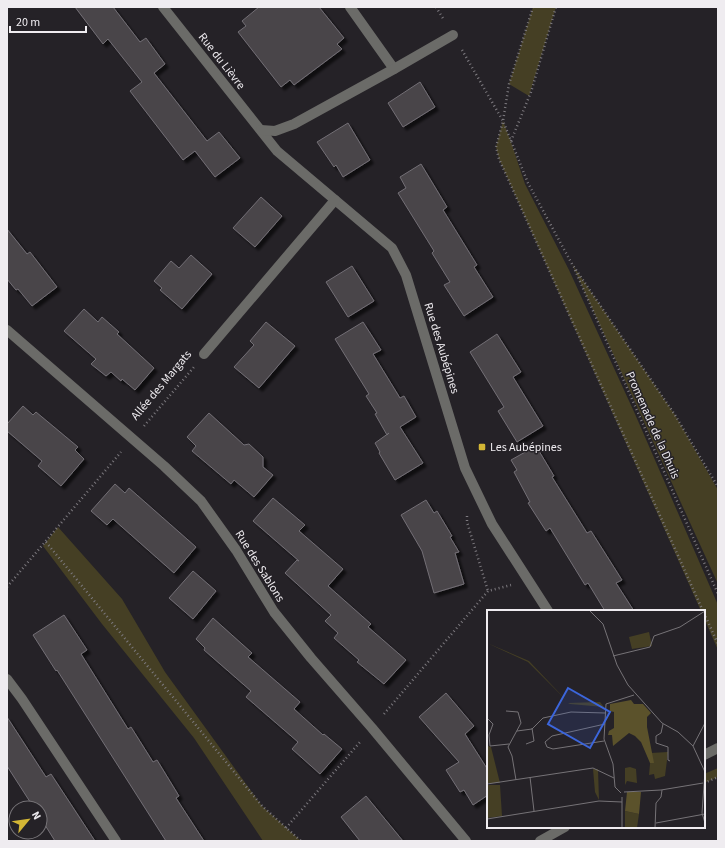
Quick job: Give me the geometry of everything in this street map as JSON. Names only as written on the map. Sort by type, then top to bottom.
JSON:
[{"type":"street","name":"Rue du Lièvre","points":[[163,7],[261,130]]},
{"type":"street","points":[[350,7],[394,69]]},
{"type":"street","points":[[261,130],[275,131],[294,124],[453,35]]},
{"type":"street","name":"Rue des Aubépines","points":[[261,130],[277,151],[392,248],[406,276],[465,468],[492,524],[547,610]]},
{"type":"street","name":"Allée des Margats","points":[[204,354],[335,200]]},
{"type":"street","name":"Rue des Sablons","points":[[7,330],[201,501],[236,550],[274,612],[310,658],[372,728],[466,841]]},
{"type":"street","points":[[7,679],[22,699],[116,841]]},
{"type":"street","points":[[705,754],[718,748]]},
{"type":"street","points":[[540,841],[563,828]]},
{"type":"path","points":[[436,7],[503,121],[528,183],[572,264],[675,415],[718,487]]},
{"type":"path","points":[[533,7],[509,84],[503,121],[496,147],[499,160],[703,610]]},
{"type":"path","points":[[511,142],[531,92],[556,7]]},
{"type":"path","name":"Promenade de la Dhuis","points":[[572,264],[718,594]]},
{"type":"path","name":"Allée des Margats","points":[[7,588],[204,354]]},
{"type":"path","points":[[467,514],[467,522],[488,591]]},
{"type":"path","points":[[46,542],[262,806],[301,841]]},
{"type":"path","points":[[286,828],[488,591],[529,581]]},
{"type":"path","points":[[705,614],[718,644]]},
{"type":"path","points":[[705,783],[718,777]]},
{"type":"shaded area","points":[[533,7],[556,7],[529,96],[509,84]]},
{"type":"shaded area","points":[[503,121],[525,184],[569,270],[635,414],[718,605],[718,650],[705,620],[705,610],[701,610],[499,159],[496,147]]},
{"type":"shaded area","points":[[572,264],[675,415],[718,490],[718,584]]},
{"type":"shaded area","points":[[58,527],[122,599],[165,672],[262,806],[301,841],[263,841],[194,738],[102,624],[43,546]]},
{"type":"shaded area","points":[[718,768],[718,777],[705,783],[705,774]]},
{"type":"building","points":[[75,7],[113,7],[140,42],[146,38],[165,64],[154,73],[207,141],[219,132],[240,158],[215,177],[195,151],[183,160],[130,91],[142,82],[108,39],[103,44]]},
{"type":"building","points":[[259,7],[319,7],[344,38],[337,44],[342,49],[294,85],[290,80],[281,87],[238,32],[246,26],[242,21]]},
{"type":"building","points":[[420,82],[435,107],[403,127],[388,103]]},
{"type":"building","points":[[348,123],[370,160],[343,177],[336,165],[334,167],[317,142]]},
{"type":"building","points":[[421,164],[447,207],[443,210],[477,265],[474,267],[493,297],[464,316],[444,285],[450,282],[432,253],[434,251],[398,193],[406,188],[400,177]]},
{"type":"building","points":[[261,197],[282,216],[255,247],[233,228]]},
{"type":"building","points":[[7,229],[27,254],[30,252],[57,287],[32,306],[18,289],[16,290],[7,279]]},
{"type":"building","points":[[191,255],[212,274],[182,309],[160,290],[162,288],[154,281],[171,261],[179,268]]},
{"type":"building","points":[[352,266],[374,301],[348,317],[326,282]]},
{"type":"building","points":[[84,309],[98,322],[102,317],[119,332],[117,334],[154,368],[135,390],[111,372],[106,376],[91,364],[96,359],[64,331]]},
{"type":"building","points":[[266,322],[295,346],[259,388],[234,367],[254,345],[250,341]]},
{"type":"building","points":[[363,322],[381,350],[373,354],[400,398],[404,396],[416,417],[400,427],[423,463],[395,480],[379,453],[380,452],[375,443],[387,435],[375,414],[377,413],[366,396],[369,394],[335,339]]},
{"type":"building","points":[[497,334],[521,372],[513,377],[543,426],[517,442],[498,411],[504,407],[470,352]]},
{"type":"building","points":[[23,406],[33,415],[36,412],[78,447],[75,450],[84,459],[61,486],[38,466],[42,461],[7,431],[7,424]]},
{"type":"building","points":[[209,413],[244,445],[249,444],[263,457],[263,467],[273,475],[254,497],[234,480],[231,484],[192,451],[196,446],[187,437]]},
{"type":"building","points":[[536,446],[554,476],[552,477],[587,533],[591,531],[622,580],[616,583],[633,610],[604,610],[588,583],[585,585],[550,528],[546,531],[528,503],[530,502],[514,472],[517,470],[511,460]]},
{"type":"building","points":[[115,484],[125,493],[129,488],[196,547],[174,573],[113,519],[107,525],[91,511]]},
{"type":"building","points":[[273,498],[305,525],[299,531],[343,569],[328,586],[371,624],[368,627],[406,660],[384,684],[357,662],[359,660],[334,638],[338,633],[325,621],[331,615],[285,573],[297,560],[299,561],[253,521]]},
{"type":"building","points":[[426,500],[434,513],[437,511],[452,536],[450,537],[459,552],[455,553],[464,584],[434,593],[422,551],[401,515]]},
{"type":"building","points":[[193,571],[216,591],[193,619],[169,598]]},
{"type":"building","points":[[64,615],[87,650],[81,654],[128,729],[131,727],[153,762],[157,760],[179,796],[176,798],[204,841],[166,841],[33,635]]},
{"type":"building","points":[[213,618],[252,653],[248,657],[300,702],[294,709],[323,735],[324,734],[342,749],[320,774],[292,749],[298,742],[246,697],[251,691],[204,650],[205,648],[196,639]]},
{"type":"building","points":[[446,693],[474,726],[465,734],[487,768],[487,796],[473,805],[464,790],[460,792],[446,770],[459,762],[419,717]]},
{"type":"building","points":[[7,717],[46,777],[51,774],[95,841],[55,841],[48,830],[48,800],[29,800],[7,766]]},
{"type":"building","points":[[366,796],[403,841],[360,841],[341,817]]},
{"type":"place","name":"Les Aubépines","points":[[482,447]]}]
